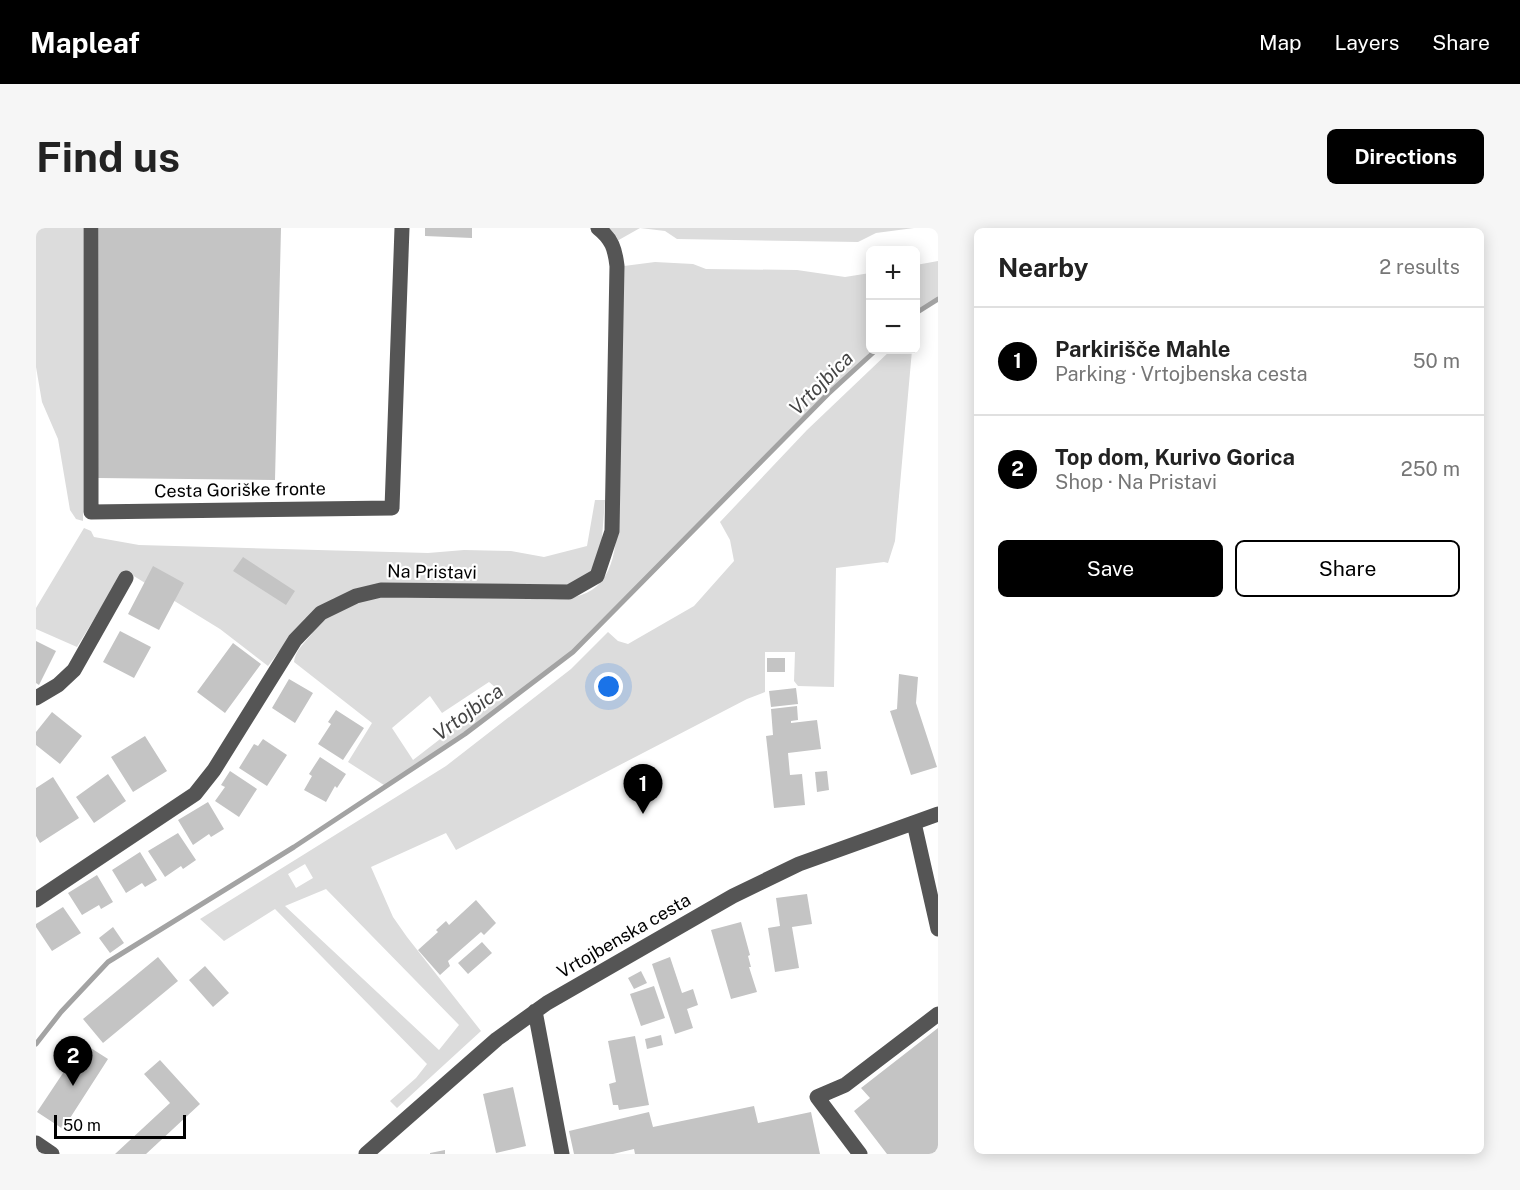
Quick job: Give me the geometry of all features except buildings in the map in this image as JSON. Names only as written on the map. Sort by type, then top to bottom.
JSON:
[{"type":"street","name":"Cesta Goriške fronte","points":[[91,228],[91,512],[393,508],[402,228]]},
{"type":"street","name":"Na Pristavi","points":[[36,900],[195,794],[214,770],[295,640],[321,613],[356,596],[381,590],[569,592],[597,576],[612,531],[617,266],[615,247],[606,234],[598,228]]},
{"type":"street","points":[[36,698],[58,685],[74,670],[126,578]]},
{"type":"street","name":"Vrtojbenska cesta","points":[[366,1154],[498,1039],[535,1011],[733,896],[799,864],[938,814]]},
{"type":"street","points":[[914,823],[938,928]]},
{"type":"street","points":[[535,1011],[562,1154]]},
{"type":"street","points":[[860,1154],[817,1097],[845,1084],[938,1014]]},
{"type":"street","points":[[36,1143],[52,1154]]},
{"type":"shaded area","points":[[36,228],[83,228],[83,521],[76,519],[70,510],[58,439],[42,402],[36,367]]},
{"type":"shaded area","points":[[605,228],[640,228],[617,241]]},
{"type":"shaded area","points":[[640,228],[914,228],[876,233],[858,242],[677,239],[665,231]]},
{"type":"shaded area","points":[[938,261],[938,299],[920,311],[920,300],[920,264]]},
{"type":"shaded area","points":[[655,262],[693,264],[706,269],[797,270],[845,277],[866,274],[866,354],[868,354],[799,420],[689,536],[563,659],[464,736],[387,787],[348,762],[372,723],[294,662],[301,646],[324,620],[346,605],[370,597],[559,599],[580,596],[597,586],[605,576],[611,564],[616,540],[624,266]],"holes":[[[489,682],[501,692],[413,760],[392,728],[430,696],[442,713]]]},
{"type":"shaded area","points":[[887,354],[912,354],[895,541],[888,563],[836,568],[834,687],[798,686],[794,681],[795,652],[765,652],[765,692],[747,699],[456,850],[446,833],[371,867],[393,917],[481,1031],[397,1108],[390,1101],[416,1078],[427,1064],[275,909],[224,941],[200,919],[446,766],[571,669],[608,632],[618,641],[628,644],[694,606],[734,561],[730,540],[720,522],[807,430]],"holes":[[[305,864],[313,878],[296,888],[288,874]],[[326,889],[459,1025],[439,1050],[285,906]]]},
{"type":"shaded area","points":[[595,500],[605,500],[601,550],[590,574],[570,588],[371,585],[333,599],[287,641],[268,666],[220,629],[124,570],[77,647],[36,629],[36,608],[84,528],[91,531],[94,537],[139,545],[428,553],[464,550],[511,551],[544,557],[587,546]]},
{"type":"waterway","name":"Vrtojbica","points":[[920,310],[938,299]]},
{"type":"waterway","name":"Vrtojbica","points":[[36,1044],[61,1012],[108,962],[294,847],[465,734],[573,652],[828,394],[872,354]]},
{"type":"place","name":"Parkirišče Mahle","points":[[643,814]]},
{"type":"place","name":"Top dom, Kurivo Gorica","points":[[73,1086]]}]
